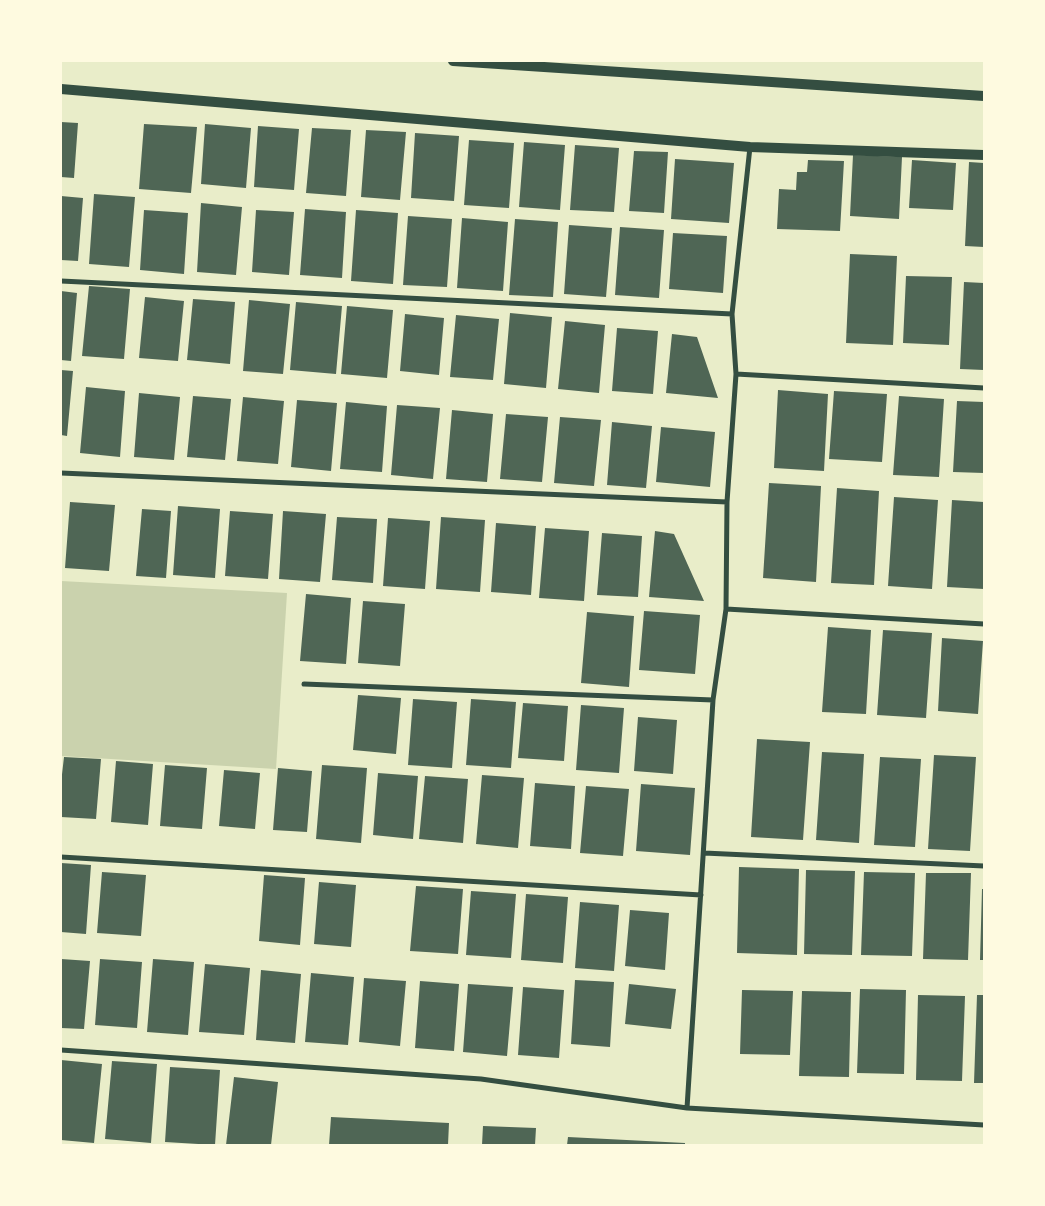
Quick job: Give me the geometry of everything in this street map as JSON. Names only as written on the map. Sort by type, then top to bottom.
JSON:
[{"type":"main road","points":[[453,61],[984,96]]},
{"type":"main road","points":[[61,89],[750,146],[984,155]]},
{"type":"street","points":[[687,1108],[714,700],[726,609],[727,502],[736,374],[732,314],[750,146]]},
{"type":"street","points":[[61,281],[732,314]]},
{"type":"street","points":[[736,374],[984,388]]},
{"type":"street","points":[[61,473],[727,502]]},
{"type":"street","points":[[726,609],[984,624]]},
{"type":"street","points":[[304,684],[714,700]]},
{"type":"street","points":[[704,853],[984,866]]},
{"type":"street","points":[[61,857],[701,895]]},
{"type":"street","points":[[61,1050],[481,1079],[687,1108],[984,1125]]},
{"type":"green space","points":[[61,581],[287,593],[276,769],[61,756]]},
{"type":"building","points":[[61,122],[78,123],[74,178],[61,177]]},
{"type":"building","points":[[144,124],[197,127],[191,193],[139,189]]},
{"type":"building","points":[[205,124],[251,128],[246,188],[201,184]]},
{"type":"building","points":[[258,126],[299,129],[294,190],[254,187]]},
{"type":"building","points":[[312,128],[351,130],[346,196],[306,193]]},
{"type":"building","points":[[366,130],[406,132],[400,200],[361,197]]},
{"type":"building","points":[[415,133],[459,136],[454,201],[411,198]]},
{"type":"building","points":[[469,140],[514,143],[509,208],[464,205]]},
{"type":"building","points":[[524,142],[565,145],[560,210],[519,207]]},
{"type":"building","points":[[575,145],[619,148],[614,212],[570,210]]},
{"type":"building","points":[[634,151],[668,152],[664,213],[629,211]]},
{"type":"building","points":[[853,155],[902,157],[899,219],[850,216]]},
{"type":"building","points":[[675,159],[734,163],[729,223],[671,219]]},
{"type":"building","points":[[808,160],[844,161],[840,231],[777,229],[779,189],[796,190],[797,172],[807,172]]},
{"type":"building","points":[[912,160],[956,163],[953,210],[909,208]]},
{"type":"building","points":[[969,162],[984,163],[984,247],[965,246]]},
{"type":"building","points":[[94,194],[135,197],[129,267],[89,264]]},
{"type":"building","points":[[61,196],[83,198],[78,261],[61,260]]},
{"type":"building","points":[[201,203],[242,207],[236,275],[197,272]]},
{"type":"building","points":[[305,209],[346,212],[342,278],[300,275]]},
{"type":"building","points":[[144,210],[188,213],[184,274],[140,270]]},
{"type":"building","points":[[256,210],[294,212],[289,275],[252,272]]},
{"type":"building","points":[[356,210],[398,213],[393,284],[351,281]]},
{"type":"building","points":[[408,216],[452,219],[447,287],[403,285]]},
{"type":"building","points":[[462,218],[508,222],[503,291],[457,288]]},
{"type":"building","points":[[515,219],[558,222],[553,297],[509,295]]},
{"type":"building","points":[[569,225],[612,228],[606,297],[564,294]]},
{"type":"building","points":[[620,227],[664,230],[659,298],[615,295]]},
{"type":"building","points":[[673,233],[727,236],[723,293],[669,289]]},
{"type":"building","points":[[850,254],[897,256],[893,345],[846,343]]},
{"type":"building","points":[[906,276],[952,277],[949,345],[903,343]]},
{"type":"building","points":[[964,282],[984,283],[984,370],[960,369]]},
{"type":"building","points":[[89,286],[130,289],[124,359],[82,356]]},
{"type":"building","points":[[61,291],[77,293],[71,361],[61,360]]},
{"type":"building","points":[[145,297],[184,301],[178,361],[139,358]]},
{"type":"building","points":[[193,299],[235,302],[230,364],[187,360]]},
{"type":"building","points":[[249,300],[290,304],[283,374],[243,371]]},
{"type":"building","points":[[296,302],[342,306],[336,374],[290,370]]},
{"type":"building","points":[[347,306],[393,310],[387,378],[341,374]]},
{"type":"building","points":[[510,313],[552,317],[546,388],[504,384]]},
{"type":"building","points":[[405,314],[444,318],[439,375],[400,371]]},
{"type":"building","points":[[456,315],[499,319],[493,380],[450,377]]},
{"type":"building","points":[[565,321],[605,325],[599,393],[558,389]]},
{"type":"building","points":[[617,328],[658,331],[653,394],[612,391]]},
{"type":"building","points":[[672,334],[697,337],[718,398],[666,393]]},
{"type":"building","points":[[61,370],[73,371],[67,436],[61,435]]},
{"type":"building","points":[[86,387],[125,391],[120,457],[80,453]]},
{"type":"building","points":[[778,390],[828,394],[824,471],[774,468]]},
{"type":"building","points":[[834,391],[887,394],[882,462],[829,459]]},
{"type":"building","points":[[139,393],[180,397],[174,460],[134,457]]},
{"type":"building","points":[[193,396],[231,399],[225,460],[187,457]]},
{"type":"building","points":[[899,396],[944,399],[939,477],[893,475]]},
{"type":"building","points":[[243,397],[284,401],[278,464],[237,461]]},
{"type":"building","points":[[297,400],[337,403],[331,471],[291,467]]},
{"type":"building","points":[[957,401],[984,402],[984,473],[953,472]]},
{"type":"building","points":[[346,402],[387,406],[382,472],[340,469]]},
{"type":"building","points":[[397,405],[440,408],[433,479],[391,475]]},
{"type":"building","points":[[452,410],[493,414],[487,482],[446,479]]},
{"type":"building","points":[[506,414],[548,417],[542,482],[500,479]]},
{"type":"building","points":[[560,417],[601,420],[594,486],[554,483]]},
{"type":"building","points":[[612,422],[652,426],[646,488],[607,485]]},
{"type":"building","points":[[661,427],[715,432],[710,487],[656,482]]},
{"type":"building","points":[[769,483],[821,486],[816,582],[763,578]]},
{"type":"building","points":[[837,488],[879,491],[874,585],[831,583]]},
{"type":"building","points":[[894,497],[938,500],[932,589],[888,586]]},
{"type":"building","points":[[952,500],[984,502],[984,589],[947,587]]},
{"type":"building","points":[[70,502],[115,505],[109,571],[65,568]]},
{"type":"building","points":[[178,506],[220,509],[215,578],[173,575]]},
{"type":"building","points":[[142,509],[171,511],[166,578],[136,576]]},
{"type":"building","points":[[230,511],[273,514],[268,579],[225,576]]},
{"type":"building","points":[[283,511],[326,514],[320,582],[279,579]]},
{"type":"building","points":[[337,517],[377,519],[373,583],[332,580]]},
{"type":"building","points":[[441,517],[485,520],[480,592],[436,589]]},
{"type":"building","points":[[388,518],[430,521],[425,589],[383,586]]},
{"type":"building","points":[[496,523],[536,526],[531,595],[491,592]]},
{"type":"building","points":[[545,528],[589,531],[584,601],[539,598]]},
{"type":"building","points":[[655,531],[674,534],[704,601],[649,597]]},
{"type":"building","points":[[602,533],[642,536],[638,597],[597,595]]},
{"type":"building","points":[[306,594],[351,598],[346,664],[300,661]]},
{"type":"building","points":[[363,601],[405,604],[400,666],[358,663]]},
{"type":"building","points":[[644,611],[700,615],[695,674],[639,670]]},
{"type":"building","points":[[587,612],[634,616],[629,687],[581,683]]},
{"type":"building","points":[[828,627],[871,630],[866,714],[822,712]]},
{"type":"building","points":[[883,630],[932,633],[926,718],[877,715]]},
{"type":"building","points":[[942,638],[983,641],[978,714],[938,711]]},
{"type":"building","points":[[358,695],[401,698],[396,754],[353,750]]},
{"type":"building","points":[[413,699],[457,702],[452,768],[408,765]]},
{"type":"building","points":[[471,699],[516,702],[511,768],[466,765]]},
{"type":"building","points":[[523,703],[568,706],[564,761],[518,758]]},
{"type":"building","points":[[581,705],[624,708],[619,773],[576,770]]},
{"type":"building","points":[[638,717],[677,720],[673,774],[634,771]]},
{"type":"building","points":[[757,739],[810,742],[803,840],[751,837]]},
{"type":"building","points":[[822,752],[864,754],[859,843],[816,840]]},
{"type":"building","points":[[934,755],[976,757],[970,851],[928,849]]},
{"type":"building","points":[[64,757],[101,759],[96,819],[61,817],[61,783]]},
{"type":"building","points":[[880,757],[921,759],[915,847],[874,845]]},
{"type":"building","points":[[116,761],[153,764],[148,825],[111,822]]},
{"type":"building","points":[[165,765],[207,768],[202,829],[160,826]]},
{"type":"building","points":[[322,765],[367,768],[361,843],[316,839]]},
{"type":"building","points":[[278,768],[312,771],[307,832],[273,830]]},
{"type":"building","points":[[224,770],[260,773],[255,829],[219,826]]},
{"type":"building","points":[[378,773],[418,776],[413,839],[373,835]]},
{"type":"building","points":[[482,775],[524,778],[518,848],[476,844]]},
{"type":"building","points":[[425,776],[468,779],[463,843],[419,839]]},
{"type":"building","points":[[535,783],[575,786],[571,849],[530,846]]},
{"type":"building","points":[[641,784],[695,788],[690,855],[636,851]]},
{"type":"building","points":[[586,786],[629,789],[623,856],[580,853]]},
{"type":"building","points":[[61,863],[91,865],[86,934],[61,932]]},
{"type":"building","points":[[739,867],[799,869],[797,955],[737,953]]},
{"type":"building","points":[[806,870],[855,871],[852,955],[804,954]]},
{"type":"building","points":[[102,872],[146,875],[141,936],[97,933]]},
{"type":"building","points":[[864,872],[915,873],[912,956],[861,955]]},
{"type":"building","points":[[926,873],[971,873],[968,960],[923,959]]},
{"type":"building","points":[[264,875],[305,878],[300,945],[259,941]]},
{"type":"building","points":[[319,882],[356,885],[351,947],[314,944]]},
{"type":"building","points":[[416,886],[463,889],[458,954],[410,951]]},
{"type":"building","points":[[982,889],[984,889],[984,960],[980,960]]},
{"type":"building","points":[[471,891],[516,894],[511,958],[466,955]]},
{"type":"building","points":[[526,894],[568,897],[563,963],[521,960]]},
{"type":"building","points":[[580,902],[619,905],[614,971],[575,968]]},
{"type":"building","points":[[630,910],[669,913],[665,970],[625,966]]},
{"type":"building","points":[[61,959],[90,961],[84,1029],[61,1028]]},
{"type":"building","points":[[100,959],[142,962],[137,1028],[95,1025]]},
{"type":"building","points":[[153,959],[194,962],[188,1035],[147,1032]]},
{"type":"building","points":[[205,964],[250,968],[244,1035],[199,1032]]},
{"type":"building","points":[[261,970],[301,974],[295,1043],[256,1040]]},
{"type":"building","points":[[311,973],[354,977],[348,1045],[305,1042]]},
{"type":"building","points":[[364,978],[406,981],[400,1046],[359,1042]]},
{"type":"building","points":[[575,980],[614,982],[610,1047],[571,1044]]},
{"type":"building","points":[[420,981],[459,984],[454,1051],[415,1048]]},
{"type":"building","points":[[468,984],[513,987],[507,1056],[463,1052]]},
{"type":"building","points":[[629,984],[676,989],[671,1029],[625,1024]]},
{"type":"building","points":[[523,987],[564,990],[559,1058],[518,1055]]},
{"type":"building","points":[[860,989],[906,990],[904,1074],[857,1073]]},
{"type":"building","points":[[742,990],[793,991],[790,1055],[740,1054]]},
{"type":"building","points":[[802,991],[851,992],[849,1077],[799,1076]]},
{"type":"building","points":[[918,995],[965,996],[962,1081],[916,1080]]},
{"type":"building","points":[[977,995],[984,995],[984,1083],[974,1083]]},
{"type":"building","points":[[61,1060],[102,1064],[94,1143],[61,1140]]},
{"type":"building","points":[[112,1061],[157,1064],[151,1143],[105,1139]]},
{"type":"building","points":[[170,1067],[220,1070],[215,1145],[165,1142]]},
{"type":"building","points":[[234,1077],[278,1082],[271,1145],[226,1145]]},
{"type":"building","points":[[331,1117],[449,1123],[448,1145],[329,1145]]},
{"type":"building","points":[[483,1126],[536,1128],[535,1145],[482,1145]]},
{"type":"building","points":[[568,1137],[685,1143],[685,1145],[567,1145]]}]
